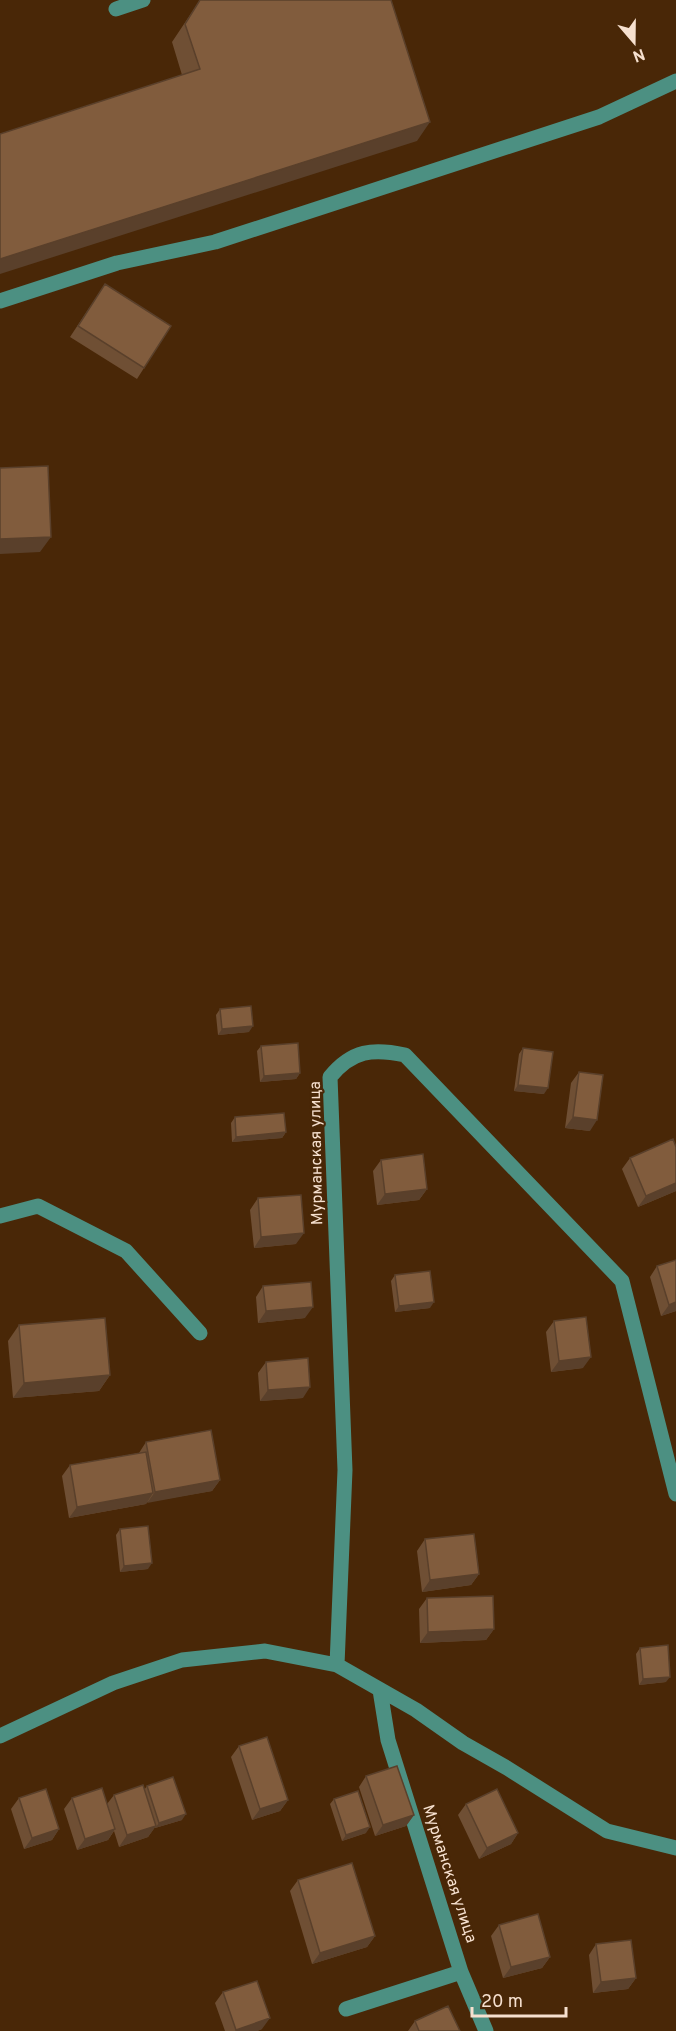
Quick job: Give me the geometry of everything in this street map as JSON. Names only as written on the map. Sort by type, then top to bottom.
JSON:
[{"type":"street","points":[[116,9],[143,0]]},
{"type":"street","points":[[0,301],[117,263],[215,242],[249,231],[599,117],[676,81]]},
{"type":"street","name":"Мурманская улица","points":[[337,1665],[345,1470],[330,1077],[341,1063],[360,1053],[386,1051],[405,1055],[622,1281],[676,1494]]},
{"type":"street","points":[[0,1216],[38,1206],[126,1251],[200,1333]]},
{"type":"street","points":[[0,1736],[113,1683],[182,1660],[265,1651],[337,1665],[416,1710],[463,1743],[607,1831],[676,1848]]},
{"type":"street","name":"Мурманская улица","points":[[380,1690],[388,1740],[461,1972],[486,2031]]},
{"type":"street","points":[[346,2009],[461,1972]]},
{"type":"building","points":[[200,0],[391,0],[430,122],[0,259],[0,134],[200,69],[185,24]]},
{"type":"building","points":[[105,284],[171,326],[144,368],[78,326]]},
{"type":"building","points":[[48,466],[51,537],[0,539],[0,468]]},
{"type":"building","points":[[251,1006],[253,1026],[222,1029],[220,1009]]},
{"type":"building","points":[[298,1043],[300,1073],[264,1076],[261,1046]]},
{"type":"building","points":[[523,1048],[553,1052],[548,1088],[518,1085]]},
{"type":"building","points":[[579,1072],[603,1075],[597,1120],[573,1117]]},
{"type":"building","points":[[284,1113],[286,1132],[236,1137],[235,1117]]},
{"type":"building","points":[[673,1139],[676,1147],[676,1183],[646,1196],[630,1158]]},
{"type":"building","points":[[423,1154],[427,1189],[385,1194],[381,1160]]},
{"type":"building","points":[[301,1195],[304,1233],[261,1237],[258,1198]]},
{"type":"building","points":[[676,1260],[676,1302],[669,1305],[657,1266]]},
{"type":"building","points":[[430,1271],[434,1302],[399,1306],[395,1275]]},
{"type":"building","points":[[311,1282],[313,1307],[266,1311],[263,1286]]},
{"type":"building","points":[[586,1317],[591,1357],[559,1361],[554,1321]]},
{"type":"building","points":[[105,1318],[110,1375],[24,1383],[19,1325]]},
{"type":"building","points":[[308,1358],[310,1387],[268,1390],[266,1362]]},
{"type":"building","points":[[211,1430],[220,1480],[155,1492],[146,1442]]},
{"type":"building","points":[[146,1452],[153,1493],[77,1507],[70,1465]]},
{"type":"building","points":[[148,1526],[152,1563],[124,1566],[120,1529]]},
{"type":"building","points":[[474,1534],[479,1574],[430,1580],[425,1539]]},
{"type":"building","points":[[493,1596],[494,1629],[428,1632],[427,1598]]},
{"type":"building","points":[[668,1645],[670,1677],[643,1679],[640,1648]]},
{"type":"building","points":[[267,1737],[288,1800],[260,1809],[239,1746]]},
{"type":"building","points":[[397,1766],[414,1815],[383,1825],[366,1776]]},
{"type":"building","points":[[173,1777],[186,1814],[159,1823],[147,1786]]},
{"type":"building","points":[[143,1785],[156,1826],[127,1835],[114,1795]]},
{"type":"building","points":[[102,1788],[115,1829],[85,1839],[72,1798]]},
{"type":"building","points":[[46,1789],[59,1829],[32,1838],[19,1798]]},
{"type":"building","points":[[497,1789],[518,1833],[487,1848],[466,1804]]},
{"type":"building","points":[[358,1791],[370,1827],[346,1835],[334,1799]]},
{"type":"building","points":[[352,1863],[375,1936],[320,1953],[298,1880]]},
{"type":"building","points":[[538,1914],[550,1957],[511,1967],[499,1925]]},
{"type":"building","points":[[631,1940],[636,1978],[601,1982],[596,1944]]},
{"type":"building","points":[[257,1981],[270,2018],[236,2030],[223,1992]]},
{"type":"building","points":[[448,2006],[460,2031],[419,2031],[415,2021]]}]
